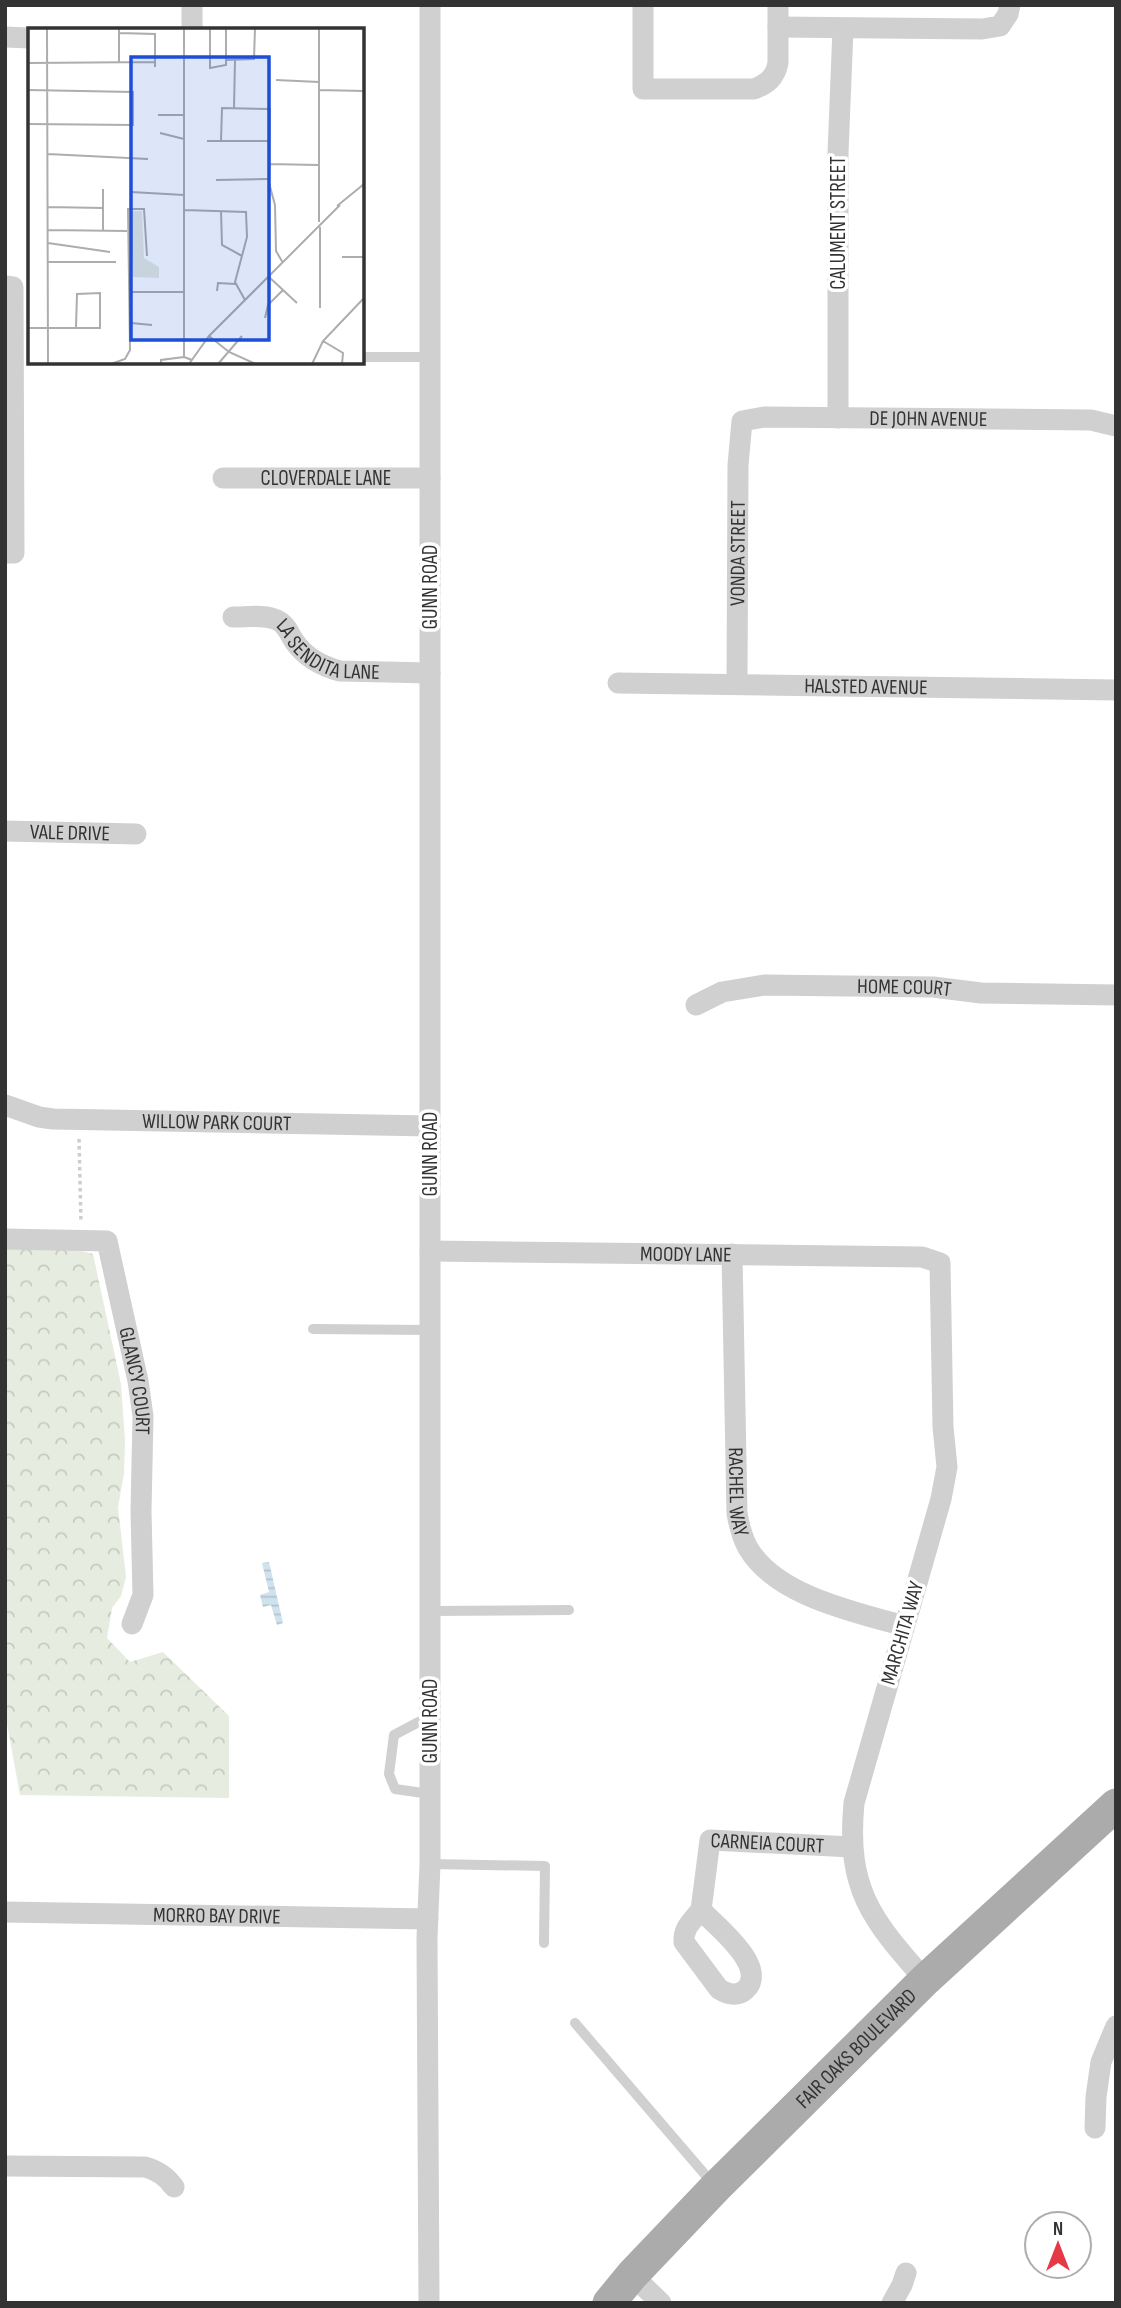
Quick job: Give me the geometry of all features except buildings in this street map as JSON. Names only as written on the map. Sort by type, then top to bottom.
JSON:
[{"type":"main road","name":"FAIR OAKS BOULEVARD","points":[[609,2303],[716,2187],[925,1980],[1116,1805]]},
{"type":"street","points":[[192,5],[192,28]]},
{"type":"street","name":"GUNN ROAD","points":[[429,2303],[430,5]]},
{"type":"street","points":[[643,5],[643,89],[754,89],[765,85],[777,70],[778,16],[834,29],[991,28],[1000,26],[1005,20],[1010,5]]},
{"type":"street","name":"CALUMENT STREET","points":[[834,29],[838,153],[838,418]]},
{"type":"street","points":[[5,37],[28,38]]},
{"type":"street","points":[[5,553],[14,553],[9,287]]},
{"type":"street","name":"DE JOHN AVENUE","points":[[742,421],[764,417],[1091,420],[1116,426]]},
{"type":"street","name":"VONDA STREET","points":[[737,684],[738,465],[742,421]]},
{"type":"street","name":"CLOVERDALE LANE","points":[[223,478],[430,478]]},
{"type":"street","name":"LA SENDITA LANE","points":[[233,617],[270,617],[280,621],[309,657],[326,667],[340,671],[430,673]]},
{"type":"street","name":"HALSTED AVENUE","points":[[618,683],[1116,690]]},
{"type":"street","name":"VALE DRIVE","points":[[5,831],[136,834]]},
{"type":"street","name":"HOME COURT","points":[[696,1005],[722,992],[764,985],[933,987],[981,993],[1116,995]]},
{"type":"street","name":"WILLOW PARK COURT","points":[[5,1105],[39,1117],[79,1120],[430,1126]]},
{"type":"street","name":"GLANCY COURT","points":[[5,1239],[107,1241],[138,1381],[143,1416],[143,1595],[132,1624]]},
{"type":"street","name":"MOODY LANE","points":[[430,1251],[922,1257],[940,1263]]},
{"type":"street","name":"RACHEL WAY","points":[[732,1254],[737,1513],[743,1537],[755,1559],[785,1583],[850,1610],[904,1626]]},
{"type":"street","name":"MARCHITA WAY","points":[[925,1980],[888,1938],[872,1914],[856,1873],[852,1847],[854,1803],[941,1499],[947,1467],[943,1427],[940,1263]]},
{"type":"street","name":"CARNEIA COURT","points":[[701,1910],[710,1840],[852,1847]]},
{"type":"street","name":"MORRO BAY DRIVE","points":[[5,1912],[428,1919]]},
{"type":"street","points":[[1095,2128],[1101,2062],[1116,2026]]},
{"type":"street","points":[[5,2166],[145,2167],[168,2178],[174,2187]]},
{"type":"street","points":[[892,2303],[906,2273]]},
{"type":"street","points":[[632,2275],[661,2303]]},
{"type":"lane","points":[[364,357],[430,357]]},
{"type":"lane","points":[[313,1328],[430,1330]]},
{"type":"lane","points":[[430,1611],[569,1611]]},
{"type":"lane","points":[[430,1716],[394,1735],[389,1774],[395,1789],[430,1794]]},
{"type":"lane","points":[[430,1864],[545,1866],[544,1944]]},
{"type":"lane","points":[[575,2023],[716,2187]]},
{"type":"path","points":[[79,1120],[82,1241]]},
{"type":"green space","points":[[22,1246],[71,1248],[93,1254],[121,1384],[125,1441],[124,1474],[118,1507],[126,1577],[121,1596],[112,1608],[107,1638],[130,1662],[163,1652],[229,1716],[229,1798],[20,1795],[5,1713],[5,1250]]},
{"type":"water","points":[[269,1562],[283,1623],[277,1625],[271,1605],[263,1607],[260,1595],[269,1592],[262,1563]]}]
